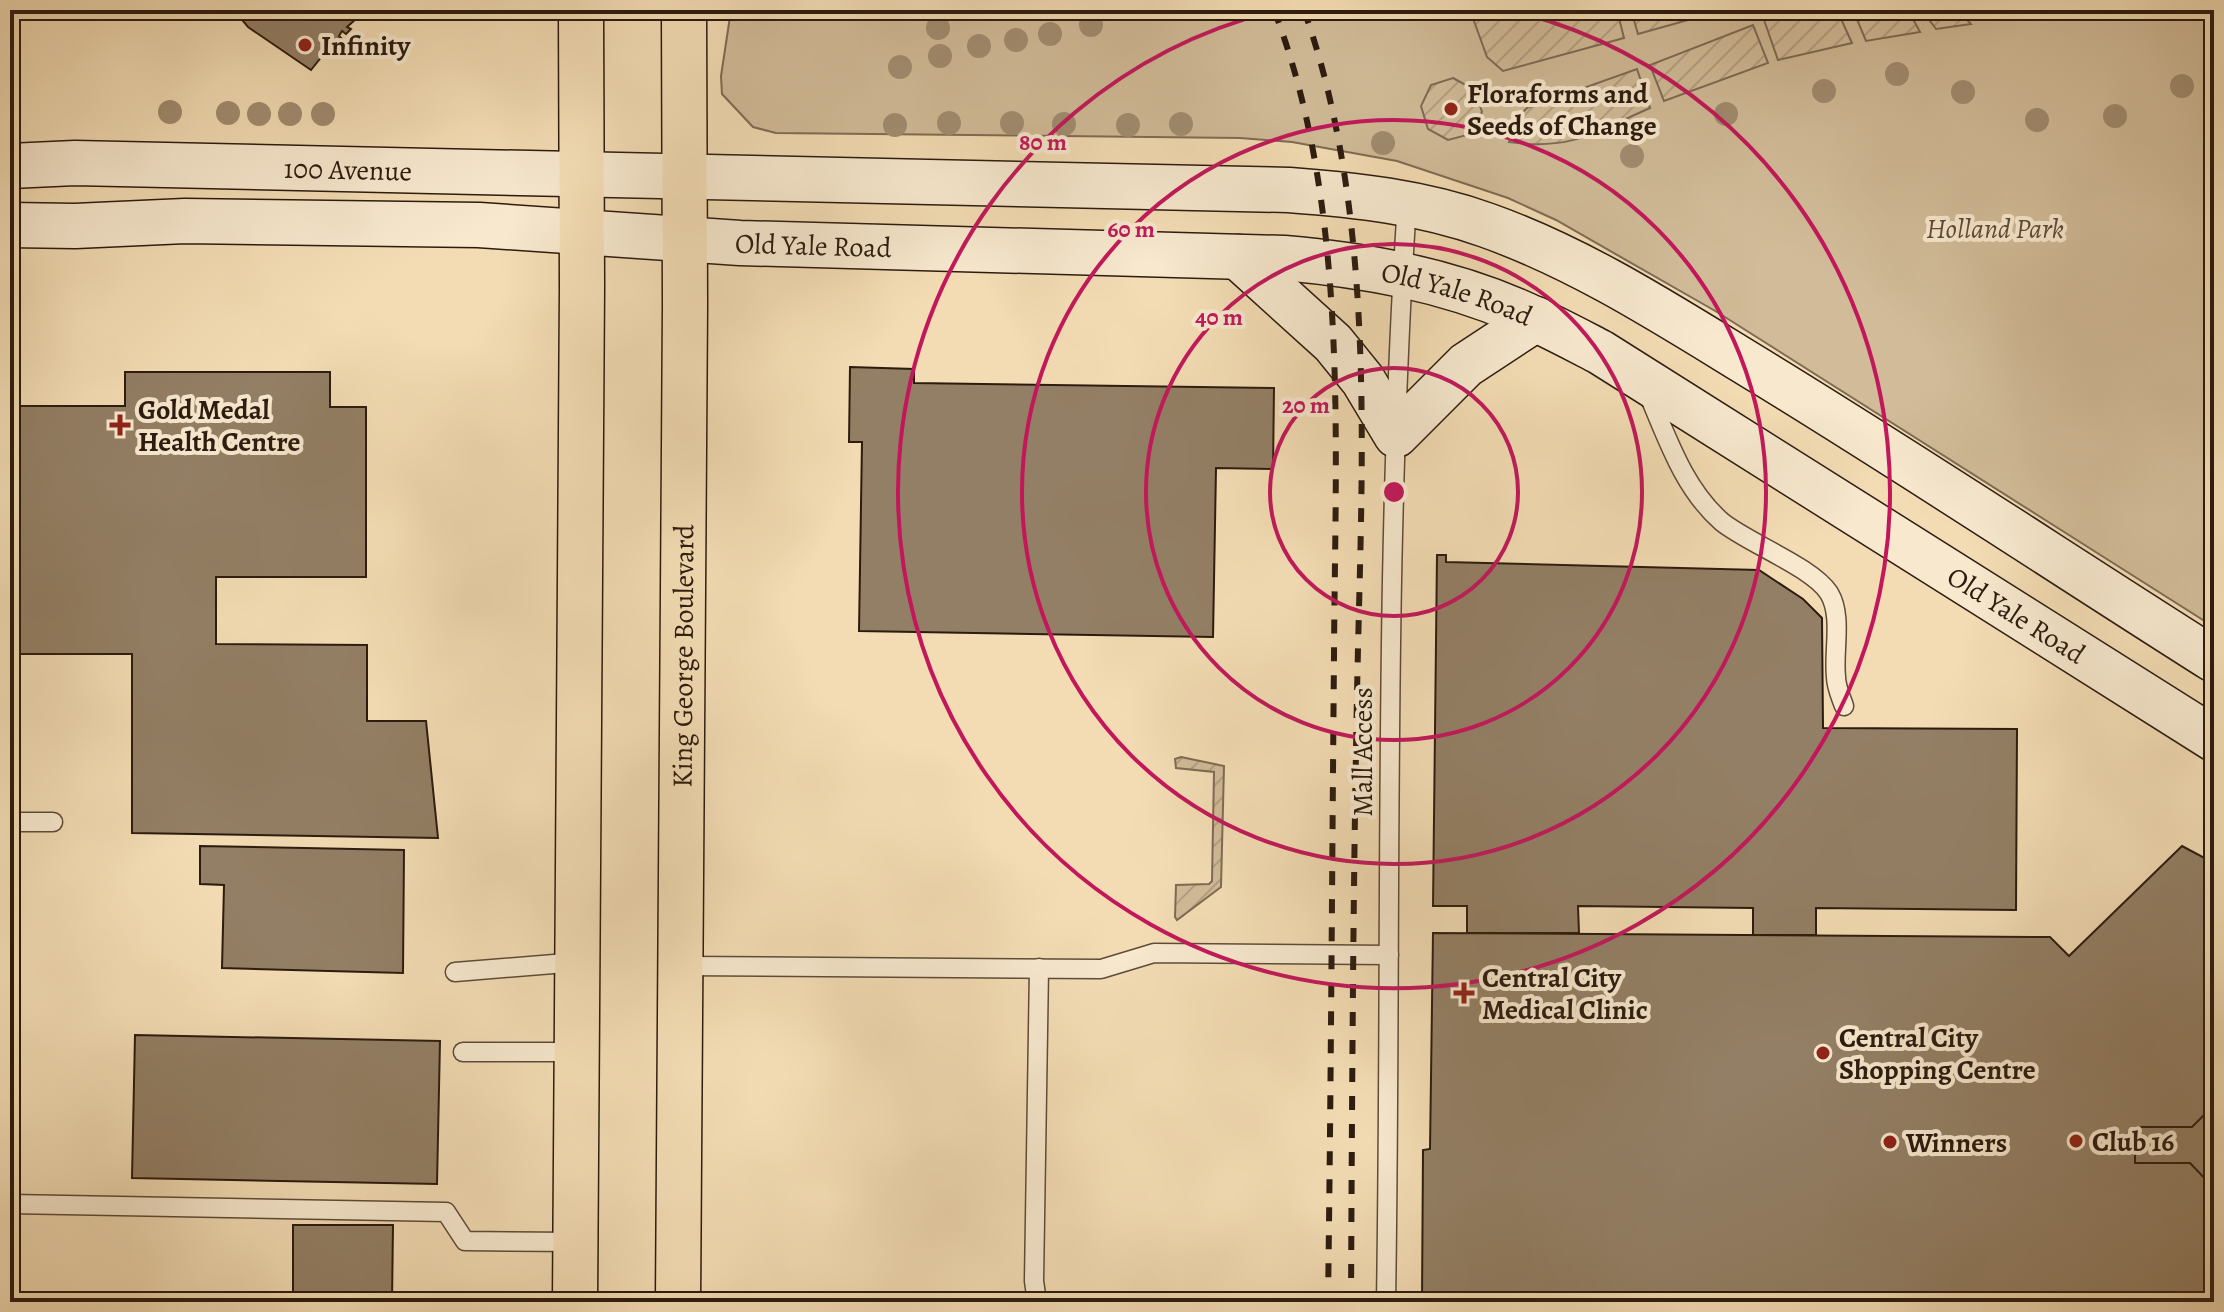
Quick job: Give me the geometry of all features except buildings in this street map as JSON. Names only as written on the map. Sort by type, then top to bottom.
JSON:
[{"type":"main road","points":[[575,1302],[581,10]]},
{"type":"main road","name":"King George Boulevard","points":[[678,1302],[682,966],[684,10]]},
{"type":"main road","name":"100 Avenue","points":[[10,166],[75,163],[684,178]]},
{"type":"main road","points":[[684,178],[1289,190],[1407,203],[1486,225],[1622,287],[1810,402],[2214,660]]},
{"type":"main road","name":"100 Avenue","points":[[10,225],[75,226],[185,221],[479,225],[582,232]]},
{"type":"main road","name":"Old Yale Road","points":[[582,232],[756,244],[1238,257],[1347,264],[1402,274],[1463,292],[1536,319],[1600,352],[2214,739]]},
{"type":"main road","points":[[1238,257],[1333,343],[1363,380],[1396,435],[1466,365],[1536,319]]},
{"type":"lane","name":"Mall Access","points":[[1386,1302],[1390,706],[1396,435],[1407,203]]},
{"type":"lane","points":[[1641,377],[1686,480],[1704,504],[1724,523],[1817,580],[1830,594],[1835,615],[1836,679],[1844,706]]},
{"type":"lane","points":[[10,822],[53,822]]},
{"type":"lane","points":[[682,966],[1101,969],[1154,953],[1389,955]]},
{"type":"lane","points":[[455,972],[578,962]]},
{"type":"lane","points":[[1037,1302],[1034,1281],[1039,968]]},
{"type":"lane","points":[[463,1052],[577,1052]]},
{"type":"lane","points":[[10,1204],[446,1212],[465,1241],[575,1242]]},
{"type":"green space","name":"Holland Park","points":[[731,10],[2214,10],[2214,627],[1717,312],[1556,220],[1508,198],[1397,161],[1292,142],[1240,138],[776,133],[753,127],[722,94],[721,76]]},
{"type":"green space","points":[[1470,10],[1617,10],[1624,38],[1503,71],[1487,57]]},
{"type":"green space","points":[[1631,10],[1724,10],[1638,34]]},
{"type":"green space","points":[[1794,10],[1837,10],[1852,43],[1778,60],[1764,20]]},
{"type":"green space","points":[[1853,10],[1908,10],[1920,32],[1866,41]]},
{"type":"green space","points":[[1922,10],[1958,10],[1971,24],[1936,29]]},
{"type":"green space","points":[[1753,25],[1768,63],[1664,101],[1650,65]]},
{"type":"green space","points":[[1637,69],[1650,108],[1598,132],[1566,142],[1509,142],[1517,118],[1527,108]]},
{"type":"green space","points":[[1453,78],[1475,90],[1482,112],[1471,134],[1448,140],[1428,129],[1421,106],[1431,85]]},
{"type":"green space","points":[[1181,757],[1224,766],[1221,887],[1177,920],[1176,885],[1209,884],[1212,881],[1214,772],[1176,768],[1175,759]]},
{"type":"railway","points":[[1274,10],[1298,86],[1316,165],[1327,246],[1333,329],[1336,495],[1328,1302]]},
{"type":"railway","points":[[1304,10],[1328,91],[1344,175],[1355,261],[1360,349],[1362,437],[1351,1302]]},
{"type":"place","name":"Infinity","points":[[305,45]]},
{"type":"place","name":"Floraforms and Seeds of Change","points":[[1451,109]]},
{"type":"place","name":"Gold Medal Health Centre","points":[[120,425]]},
{"type":"place","name":"Central City Medical Clinic","points":[[1464,993]]},
{"type":"place","name":"Central City Shopping Centre","points":[[1823,1053]]},
{"type":"place","name":"Club 16","points":[[2076,1141]]},
{"type":"place","name":"Winners","points":[[1890,1142]]}]
